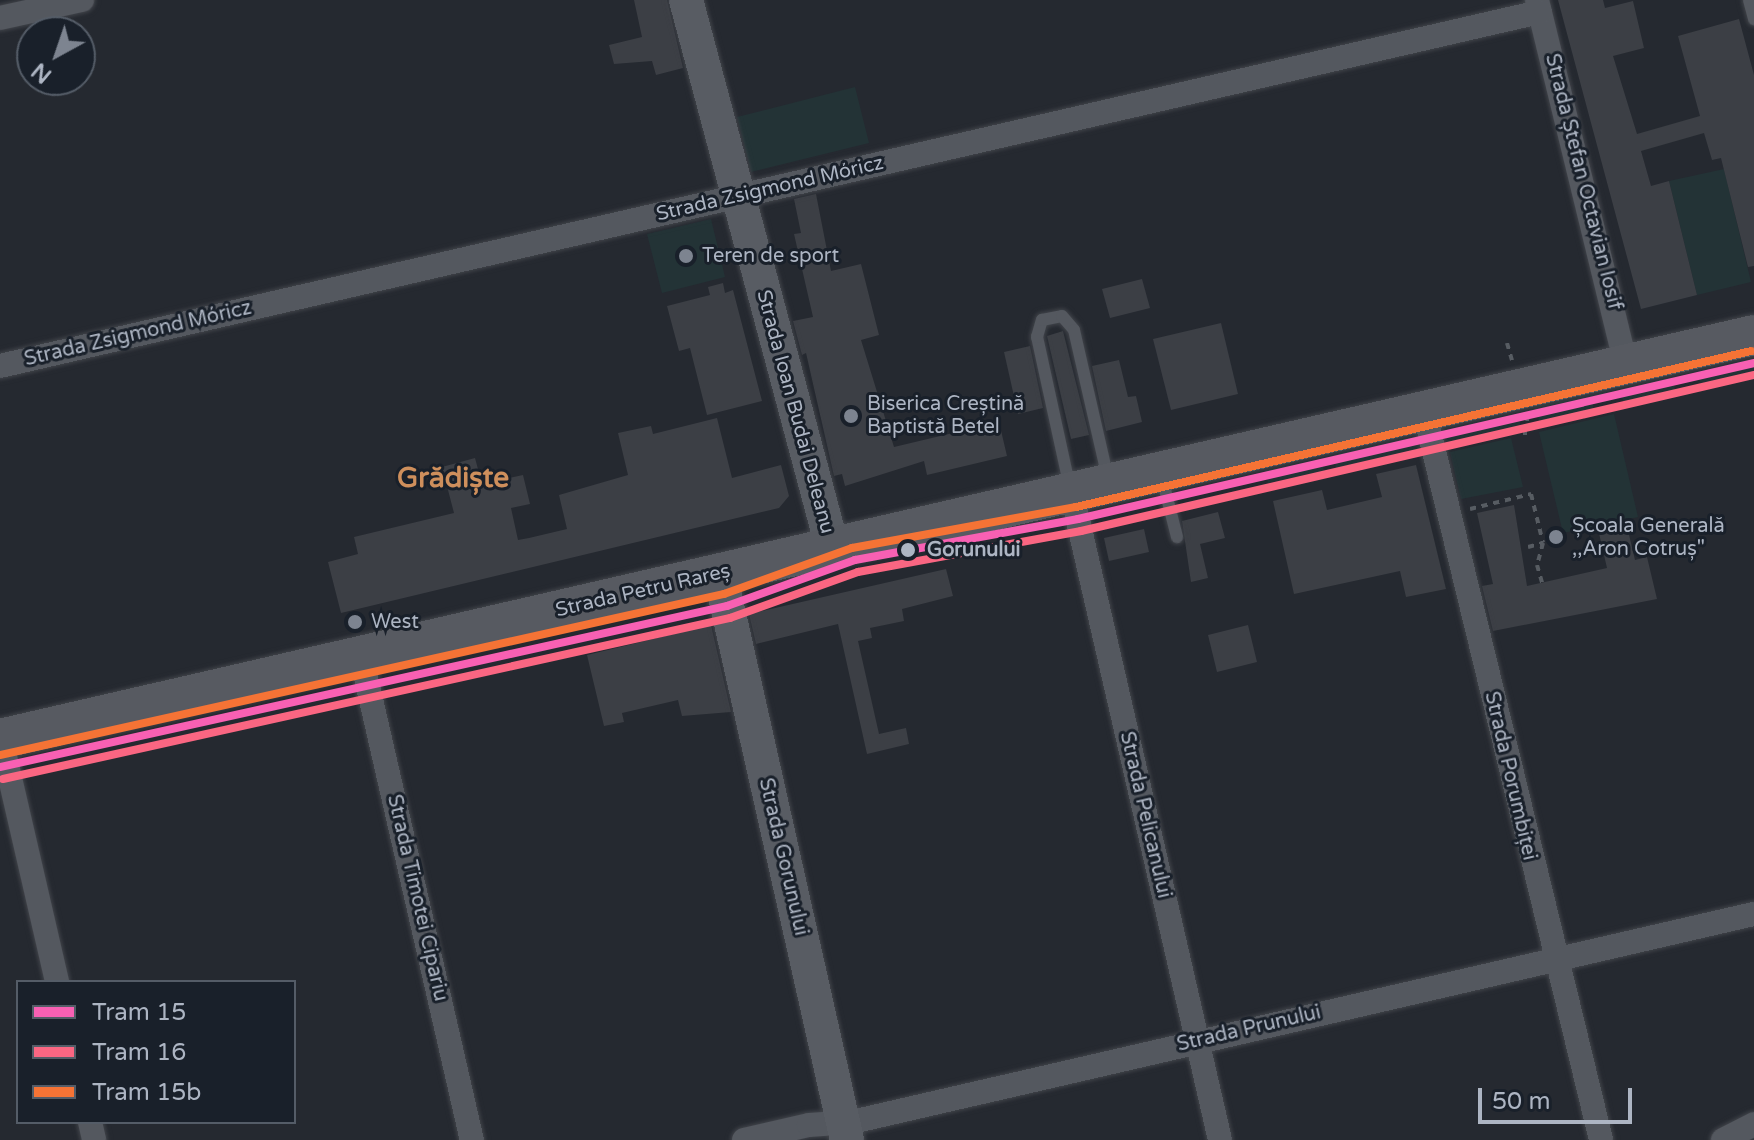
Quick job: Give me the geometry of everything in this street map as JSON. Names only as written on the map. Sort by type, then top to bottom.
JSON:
[{"type":"main road","name":"Strada Petru Rareș","points":[[1,739],[1754,335]]},
{"type":"street","points":[[0,18],[82,0]]},
{"type":"street","name":"Strada Ioan Budai Deleanu","points":[[686,0],[736,197],[832,546]]},
{"type":"street","name":"Strada Zsigmond Móricz","points":[[0,366],[736,197],[1539,6]]},
{"type":"street","name":"Strada Ștefan Octavian Iosif","points":[[1539,6],[1626,364]]},
{"type":"street","name":"Strada Porumbiței","points":[[1424,410],[1456,512],[1554,960],[1601,1140]]},
{"type":"street","name":"Strada Pelicanului","points":[[1071,490],[1220,1140]]},
{"type":"street","name":"Strada Gorunului","points":[[720,574],[845,1132]]},
{"type":"street","name":"Strada Timotei Cipariu","points":[[361,656],[472,1140]]},
{"type":"street","points":[[1,739],[57,980]]},
{"type":"street","name":"Strada Prunului","points":[[744,1140],[809,1125],[845,1132],[1196,1040],[1754,914]]},
{"type":"street","points":[[1723,1140],[1754,1124]]},
{"type":"lane","points":[[1749,0],[1754,19]]},
{"type":"lane","points":[[1071,490],[1037,337],[1042,320],[1062,316],[1074,330],[1109,482]]},
{"type":"lane","points":[[1160,471],[1177,537]]},
{"type":"path","points":[[1507,343],[1516,370]]},
{"type":"path","points":[[1456,512],[1531,494],[1543,543],[1537,565],[1542,583]]},
{"type":"path","points":[[1528,547],[1543,543]]},
{"type":"shaded area","points":[[855,87],[869,143],[751,172],[737,117]]},
{"type":"shaded area","points":[[1724,169],[1751,282],[1697,295],[1669,181]]},
{"type":"shaded area","name":"Teren de sport","points":[[711,219],[725,277],[662,293],[647,234]]},
{"type":"shaded area","points":[[1754,358],[1754,372],[1701,385],[1697,372]]},
{"type":"shaded area","points":[[1672,377],[1676,393],[1624,405],[1620,389]]},
{"type":"shaded area","points":[[1606,392],[1609,401],[1593,404],[1594,411],[1540,423],[1534,407]]},
{"type":"shaded area","points":[[1518,413],[1521,427],[1447,444],[1444,430]]},
{"type":"shaded area","points":[[1614,414],[1638,517],[1563,533],[1539,432]]},
{"type":"shaded area","points":[[1416,436],[1419,450],[1336,468],[1333,455]]},
{"type":"shaded area","points":[[1511,438],[1523,487],[1461,499],[1450,452]]},
{"type":"shaded area","points":[[1321,459],[1324,471],[1268,483],[1265,470]]},
{"type":"building","points":[[634,0],[667,0],[683,68],[656,75],[652,61],[614,64],[609,45],[642,37]]},
{"type":"building","points":[[1558,0],[1603,0],[1605,8],[1633,1],[1644,48],[1613,56],[1637,134],[1700,116],[1678,36],[1739,19],[1754,75],[1754,266],[1748,267],[1721,158],[1712,160],[1704,133],[1641,151],[1651,186],[1669,181],[1697,295],[1641,309]]},
{"type":"building","points":[[816,194],[831,271],[861,264],[879,335],[861,340],[894,447],[999,422],[1007,456],[927,475],[924,461],[845,486],[842,474],[834,476],[806,353],[802,355],[793,321],[813,317],[794,234],[801,233],[794,199]]},
{"type":"building","points":[[1142,279],[1150,308],[1110,318],[1102,289]]},
{"type":"building","points":[[723,283],[725,293],[733,290],[762,401],[707,415],[690,348],[679,351],[667,306],[710,295],[708,287]]},
{"type":"building","points":[[1221,323],[1238,394],[1171,410],[1153,339]]},
{"type":"building","points":[[1063,331],[1089,435],[1071,439],[1047,336]]},
{"type":"building","points":[[1030,346],[1043,408],[1018,414],[1004,352]]},
{"type":"building","points":[[1119,360],[1128,397],[1136,396],[1142,422],[1106,431],[1092,366]]},
{"type":"building","points":[[717,418],[732,478],[781,465],[789,496],[779,508],[341,613],[328,562],[358,554],[354,537],[454,513],[442,467],[475,458],[482,484],[523,475],[530,504],[511,508],[518,540],[567,529],[559,495],[628,475],[618,433],[651,426],[653,434]]},
{"type":"building","points":[[1416,465],[1446,589],[1406,597],[1400,571],[1294,594],[1273,501],[1322,490],[1327,510],[1382,497],[1376,474]]},
{"type":"building","points":[[1514,505],[1527,586],[1607,568],[1598,529],[1626,522],[1635,560],[1647,557],[1657,599],[1493,631],[1482,586],[1493,584],[1477,513]]},
{"type":"building","points":[[1218,512],[1225,538],[1200,544],[1208,578],[1191,582],[1182,521]]},
{"type":"building","points":[[1144,529],[1149,552],[1109,561],[1104,538]]},
{"type":"building","points":[[946,569],[953,596],[902,609],[904,621],[870,628],[872,638],[858,641],[879,734],[906,728],[909,744],[867,754],[838,624],[756,644],[749,614]]},
{"type":"building","points":[[711,625],[731,712],[682,716],[678,700],[622,713],[624,722],[604,726],[587,655]]},
{"type":"building","points":[[1248,625],[1257,662],[1217,672],[1208,635]]},
{"type":"tram line","name":"15b","points":[[0,755],[724,594],[852,548],[1076,507],[1751,351]]},
{"type":"tram line","name":"15","points":[[0,767],[727,606],[855,560],[1078,519],[1754,363]]},
{"type":"tram line","name":"16","points":[[3,779],[730,618],[858,572],[1081,531],[1754,375]]},
{"type":"place","name":"Teren de sport","points":[[686,256]]},
{"type":"place","name":"Biserica Creștină Baptistă Betel","points":[[851,416]]},
{"type":"place","name":"Școala Generală ,,Aron Cotruș\"","points":[[1556,537]]},
{"type":"place","name":"Gorunului","points":[[908,550]]},
{"type":"place","name":"West","points":[[355,622]]},
{"type":"district","name":"Grădiște","points":[[453,478]]}]
